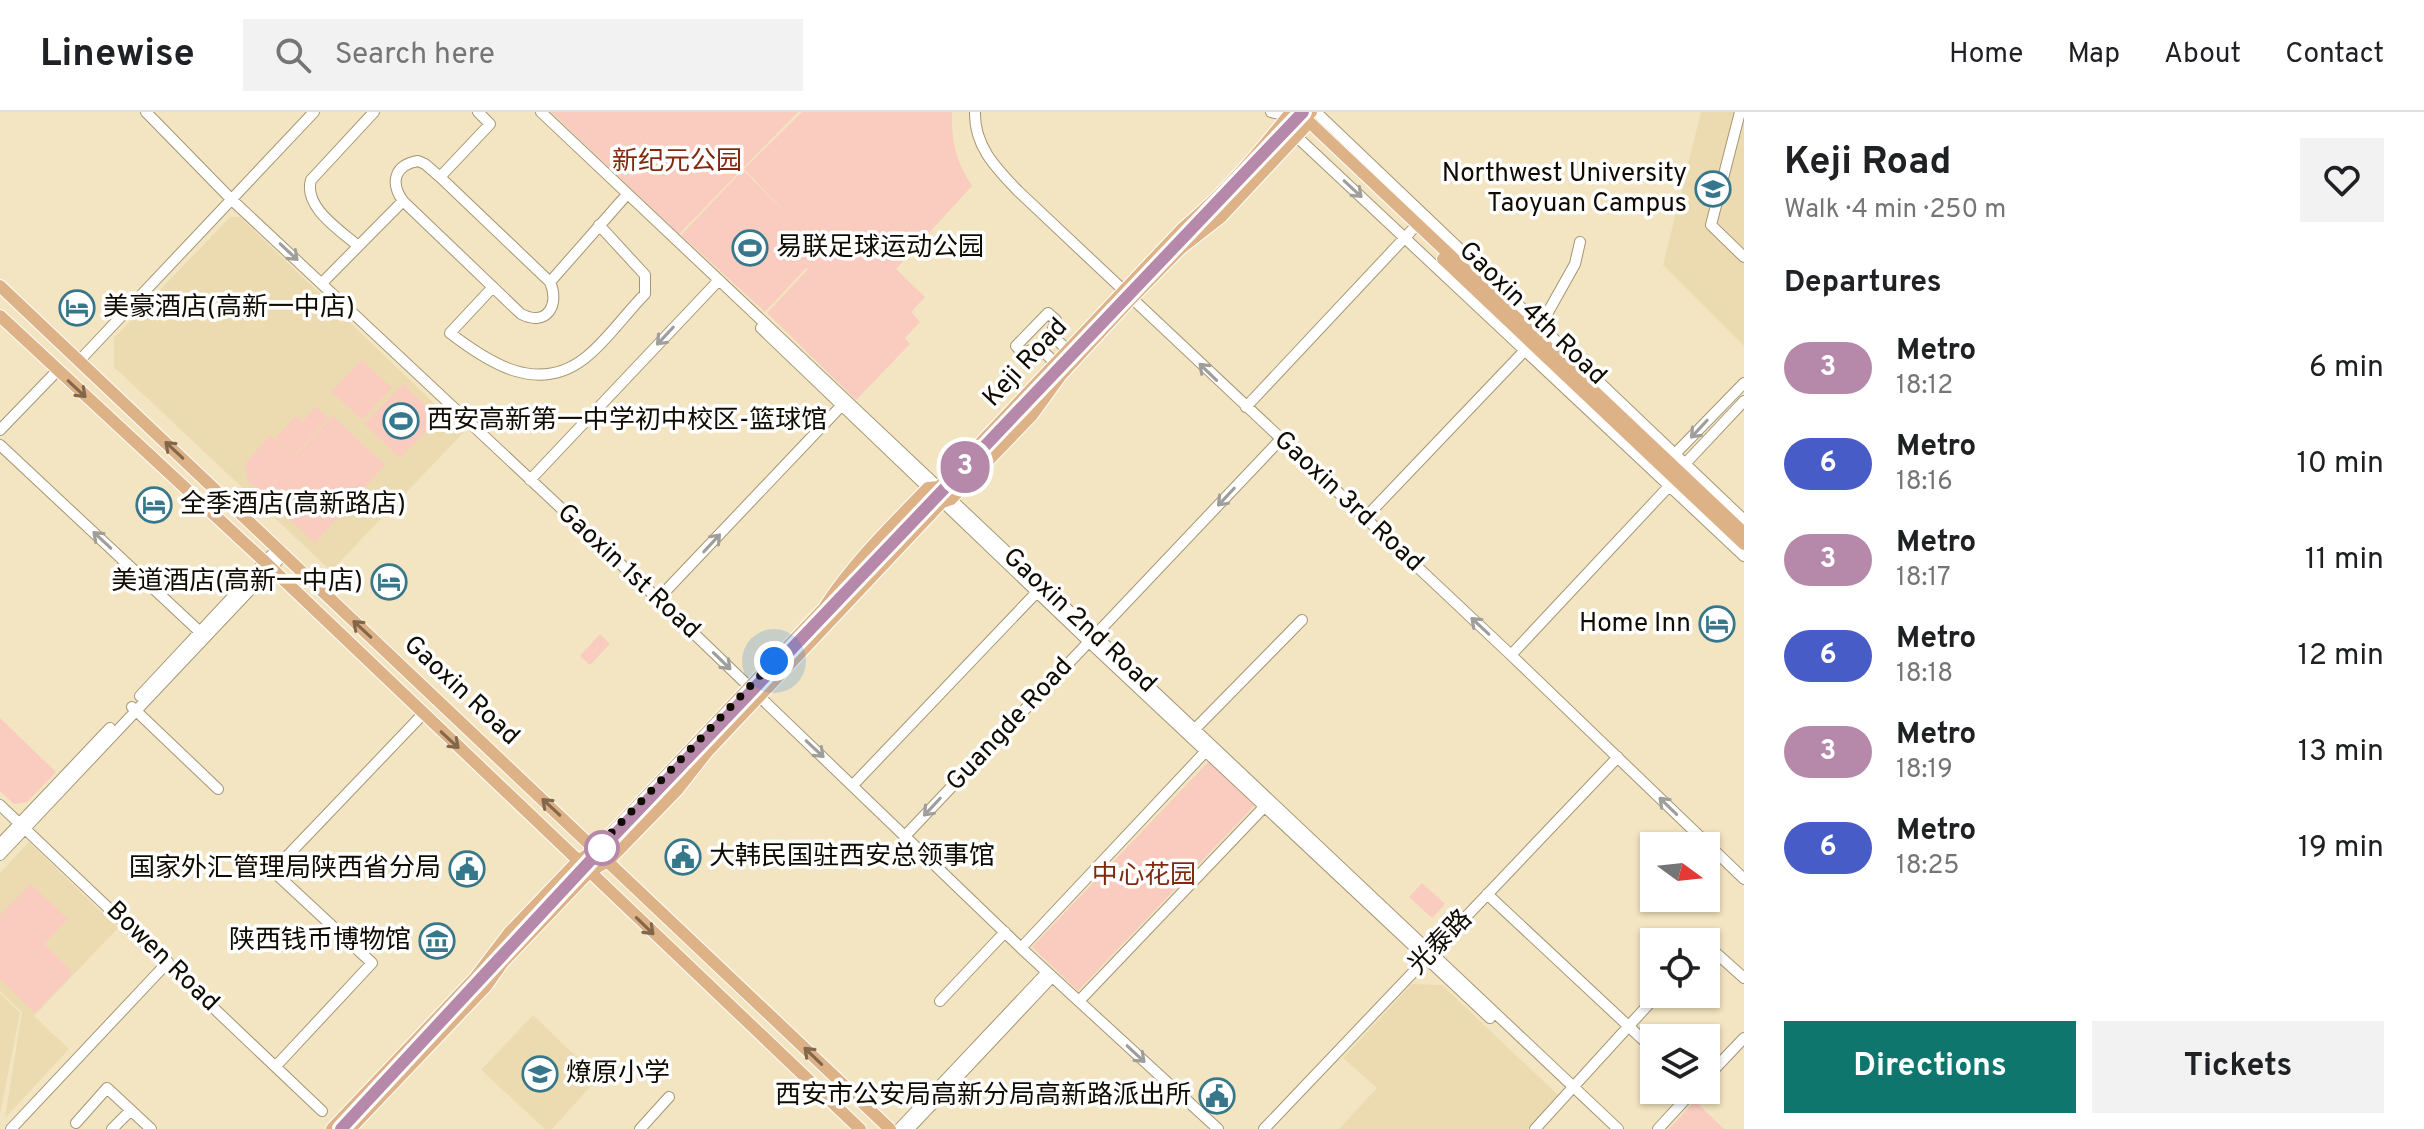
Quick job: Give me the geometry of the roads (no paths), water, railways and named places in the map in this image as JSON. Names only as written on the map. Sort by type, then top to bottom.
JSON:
[{"type":"main road","name":"Keji Road","points":[[332,1129],[475,978],[498,945],[578,861],[596,849],[1032,415],[1061,375],[1183,228],[1271,139],[1290,114]]},
{"type":"main road","points":[[1290,114],[1307,121]]},
{"type":"main road","name":"Keji Road","points":[[589,872],[609,860],[677,790],[824,608],[844,577],[1068,350],[1181,248],[1221,217],[1307,121]]},
{"type":"main road","name":"Gaoxin 4th Road","points":[[1307,121],[1409,234],[1672,458],[1677,475],[1744,533]]},
{"type":"main road","name":"Gaoxin 4th Road","points":[[1307,121],[1677,475],[1744,544]]},
{"type":"main road","name":"Gaoxin Road","points":[[0,286],[890,1129]]},
{"type":"main road","name":"Gaoxin Road","points":[[0,316],[268,566],[860,1129]]},
{"type":"main road","points":[[350,1129],[589,872]]},
{"type":"street","name":"Gaoxin 1st Road","points":[[146,112],[231,199],[658,599],[1079,1001]]},
{"type":"street","points":[[79,361],[314,112]]},
{"type":"street","points":[[358,246],[317,207],[311,200],[309,189],[311,180],[374,112]]},
{"type":"street","points":[[440,177],[490,124],[478,112]]},
{"type":"street","name":"Gaoxin 2nd Road","points":[[531,112],[717,282]]},
{"type":"street","name":"Gaoxin 2nd Road","points":[[541,112],[934,488],[1037,592],[1195,729],[1428,956]]},
{"type":"street","name":"Gaoxin 3rd Road","points":[[975,112],[979,143],[1018,191],[1744,879]]},
{"type":"street","points":[[1271,112],[1290,114]]},
{"type":"street","points":[[1740,112],[1711,225],[1744,257]]},
{"type":"street","points":[[418,161],[425,164],[550,282],[555,293],[554,304],[547,315],[537,318],[521,314],[403,201],[395,190],[395,180],[401,169],[418,161]]},
{"type":"street","points":[[550,282],[623,199]]},
{"type":"street","points":[[322,283],[403,201]]},
{"type":"street","points":[[493,287],[450,333],[500,367],[532,375],[562,370],[585,358],[645,294],[647,283],[645,275],[599,225]]},
{"type":"street","points":[[1246,407],[1409,234]]},
{"type":"street","points":[[1365,518],[1533,338],[1575,264],[1580,242]]},
{"type":"street","points":[[530,480],[717,282]]},
{"type":"street","points":[[1056,364],[1039,347],[1023,353],[1016,346],[1048,313],[1056,320],[1051,335],[1068,350]]},
{"type":"street","points":[[0,430],[58,370]]},
{"type":"street","points":[[1672,458],[1744,383]]},
{"type":"street","points":[[1511,655],[1744,401]]},
{"type":"street","points":[[658,599],[844,403]]},
{"type":"street","name":"Guangde Road","points":[[905,836],[1280,440]]},
{"type":"street","points":[[0,445],[200,632]]},
{"type":"street","name":"Gaoxin 4th Road","points":[[1677,475],[1744,520]]},
{"type":"street","name":"Gaoxin 4th Road","points":[[1677,475],[1744,556]]},
{"type":"street","name":"Gaoxin 2nd Road","points":[[947,501],[1206,751],[1571,1090],[1608,1129]]},
{"type":"street","points":[[0,855],[23,826],[281,551]]},
{"type":"street","points":[[133,708],[200,632],[268,566]]},
{"type":"street","points":[[853,785],[1037,592]]},
{"type":"street","points":[[1195,729],[1302,620]]},
{"type":"street","points":[[133,708],[218,789]]},
{"type":"street","points":[[276,1066],[372,963],[273,871],[423,714]]},
{"type":"street","points":[[1021,948],[1206,751]]},
{"type":"street","name":"光泰路","points":[[1264,1129],[1618,757]]},
{"type":"street","name":"Bowen Road","points":[[0,805],[322,1111]]},
{"type":"street","points":[[1218,1129],[1079,1001],[1265,806]]},
{"type":"street","points":[[0,844],[23,826]]},
{"type":"street","points":[[1487,894],[1640,1037]]},
{"type":"street","points":[[940,1001],[1005,932]]},
{"type":"street","points":[[1720,957],[1744,978]]},
{"type":"street","points":[[11,1129],[168,962]]},
{"type":"street","points":[[899,1129],[1050,974]]},
{"type":"street","points":[[909,1129],[1050,974]]},
{"type":"street","points":[[1535,1129],[1645,1008]]},
{"type":"street","points":[[1720,1063],[1744,1038]]},
{"type":"street","points":[[76,1123],[107,1088],[151,1129]]},
{"type":"street","name":"Gaoxin 2nd Road","points":[[1571,1090],[1618,1129]]},
{"type":"street","points":[[640,1129],[669,1097]]},
{"type":"street","points":[[1658,1129],[1681,1104]]},
{"type":"street","points":[[112,1129],[131,1110]]},
{"type":"metro line","name":"3","points":[[341,1129],[603,847],[1303,112]]},
{"type":"place","name":"Northwest University Taoyuan Campus","points":[[1713,189]]},
{"type":"place","name":"易联足球运动公园","points":[[750,248]]},
{"type":"place","name":"美豪酒店(高新一中店)","points":[[77,308]]},
{"type":"place","name":"西安高新第一中学初中校区-篮球馆","points":[[401,421]]},
{"type":"place","name":"全季酒店(高新路店)","points":[[154,505]]},
{"type":"place","name":"美道酒店(高新一中店)","points":[[389,582]]},
{"type":"place","name":"Home Inn","points":[[1717,624]]},
{"type":"place","name":"大韩民国驻西安总领事馆","points":[[683,857]]},
{"type":"place","name":"国家外汇管理局陕西省分局","points":[[467,869]]},
{"type":"place","name":"陕西钱币博物馆","points":[[437,941]]},
{"type":"place","name":"燎原小学","points":[[540,1074]]},
{"type":"place","name":"西安市公安局高新分局高新路派出所","points":[[1217,1096]]},
{"type":"park label","name":"新纪元公园","points":[[677,162]]},
{"type":"park label","name":"中心花园","points":[[1144,876]]}]
